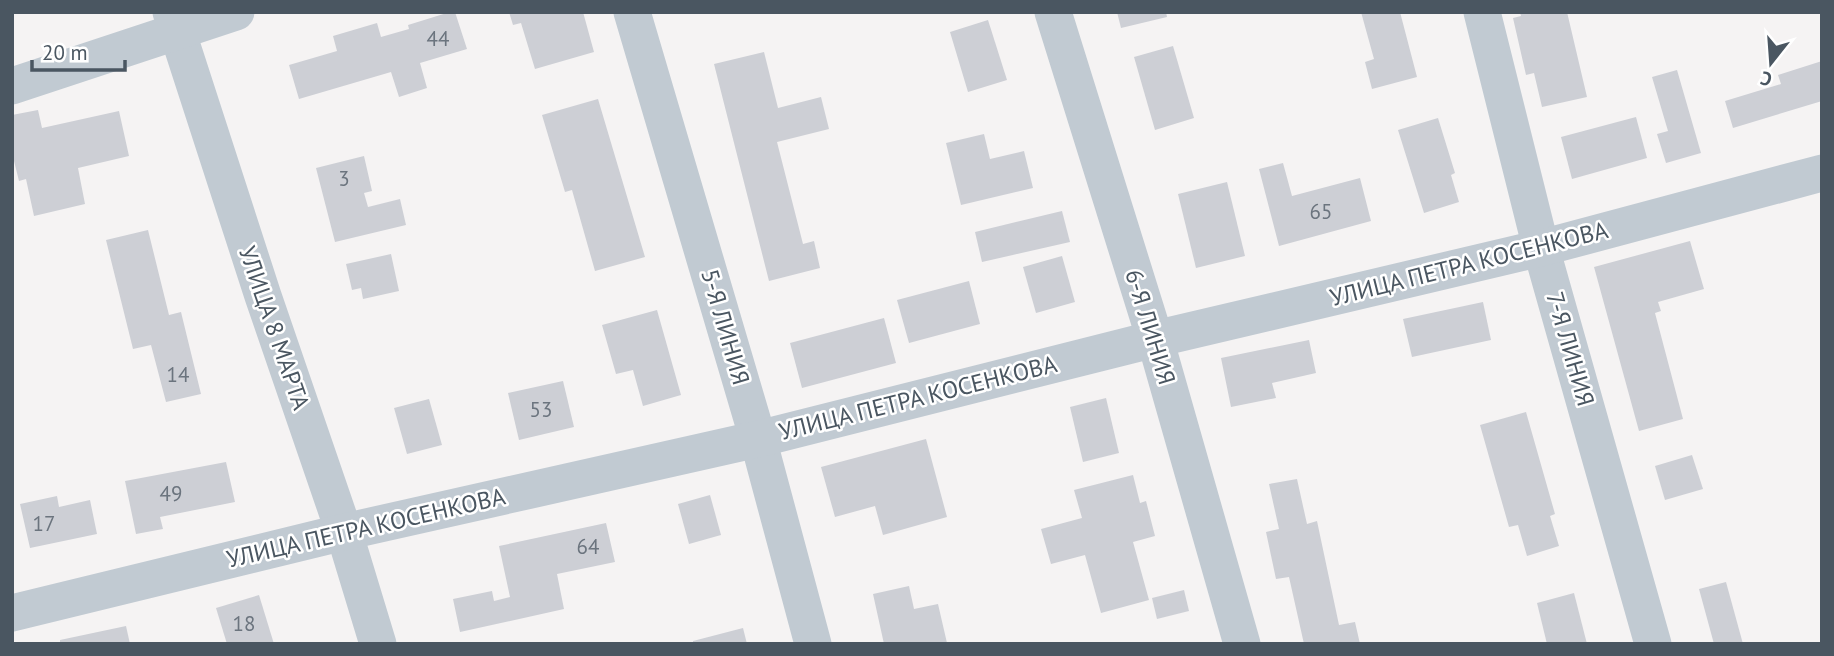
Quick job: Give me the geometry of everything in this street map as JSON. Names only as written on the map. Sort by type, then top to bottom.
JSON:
[{"type":"street","points":[[12,86],[174,22],[236,12]]},
{"type":"street","name":"5-Я ЛИНИЯ","points":[[632,12],[758,439],[813,644]]},
{"type":"street","name":"6-Я ЛИНИЯ","points":[[1053,12],[1155,339],[1242,644]]},
{"type":"street","name":"7-Я ЛИНИЯ","points":[[1482,12],[1541,248],[1653,644]]},
{"type":"street","name":"УЛИЦА 8 МАРТА","points":[[174,22],[263,296],[344,532],[378,644]]},
{"type":"street","name":"УЛИЦА ПЕТРА КОСЕНКОВА","points":[[12,613],[344,532],[758,439],[1155,339],[1541,248],[1822,173]]},
{"type":"building","points":[[455,12],[467,49],[420,63],[427,88],[399,97],[391,72],[299,99],[289,65],[337,51],[333,36],[377,23],[381,37]]},
{"type":"building","points":[[509,12],[583,12],[594,52],[535,69],[521,23],[513,25]]},
{"type":"building","points":[[1117,12],[1166,12],[1167,17],[1121,28]]},
{"type":"building","points":[[1361,12],[1400,12],[1417,77],[1372,89],[1365,62],[1374,59]]},
{"type":"building","points":[[1520,12],[1567,12],[1587,97],[1542,107],[1534,73],[1526,75],[1513,18],[1521,16]]},
{"type":"building","points":[[988,20],[1007,80],[968,92],[950,32]]},
{"type":"building","points":[[1173,46],[1194,118],[1155,130],[1134,57]]},
{"type":"building","points":[[764,52],[778,108],[821,97],[829,129],[777,142],[803,244],[814,241],[820,268],[769,281],[714,64]]},
{"type":"building","points":[[1822,61],[1822,101],[1733,128],[1725,101],[1781,84],[1778,75]]},
{"type":"building","points":[[1677,70],[1701,153],[1666,163],[1657,134],[1668,131],[1652,77]]},
{"type":"building","points":[[598,99],[645,257],[595,271],[572,190],[565,192],[542,115]]},
{"type":"building","points":[[38,110],[42,128],[119,111],[129,156],[78,168],[85,204],[34,216],[26,179],[19,181],[12,153],[12,115]]},
{"type":"building","points":[[1636,117],[1647,158],[1572,179],[1561,137]]},
{"type":"building","points":[[1438,118],[1455,173],[1451,175],[1459,202],[1424,213],[1398,130]]},
{"type":"building","points":[[984,134],[990,159],[1024,151],[1033,188],[961,205],[946,143]]},
{"type":"building","points":[[364,156],[372,191],[364,193],[368,207],[400,199],[406,225],[335,242],[316,168]]},
{"type":"building","points":[[1283,163],[1292,196],[1360,178],[1371,221],[1279,246],[1259,169]]},
{"type":"building","points":[[1227,182],[1245,256],[1196,268],[1178,194]]},
{"type":"building","points":[[1062,211],[1070,242],[982,262],[975,232]]},
{"type":"building","points":[[148,230],[169,315],[181,312],[201,394],[166,402],[151,345],[133,349],[106,240]]},
{"type":"building","points":[[1690,241],[1704,289],[1658,302],[1661,311],[1655,313],[1683,419],[1639,431],[1594,267]]},
{"type":"building","points":[[391,254],[399,291],[363,299],[361,288],[352,290],[346,264]]},
{"type":"building","points":[[1062,256],[1075,302],[1036,313],[1023,267]]},
{"type":"building","points":[[969,281],[980,324],[909,343],[897,300]]},
{"type":"building","points":[[1483,302],[1491,340],[1412,357],[1403,319]]},
{"type":"building","points":[[657,310],[681,395],[643,406],[633,370],[616,374],[602,325]]},
{"type":"building","points":[[884,318],[896,363],[802,388],[790,343]]},
{"type":"building","points":[[1309,340],[1316,373],[1272,383],[1276,398],[1231,407],[1221,358]]},
{"type":"building","points":[[563,381],[574,427],[519,440],[508,393]]},
{"type":"building","points":[[1106,398],[1119,453],[1083,462],[1070,407]]},
{"type":"building","points":[[429,399],[442,445],[407,454],[394,408]]},
{"type":"building","points":[[1526,412],[1555,514],[1550,516],[1559,546],[1527,556],[1518,525],[1509,527],[1480,425]]},
{"type":"building","points":[[926,439],[947,517],[883,535],[875,506],[835,517],[821,467]]},
{"type":"building","points":[[1692,455],[1703,489],[1665,500],[1655,466]]},
{"type":"building","points":[[226,462],[235,502],[160,517],[163,529],[136,534],[125,481]]},
{"type":"building","points":[[1133,475],[1140,503],[1146,501],[1155,536],[1133,542],[1149,600],[1101,613],[1085,555],[1051,564],[1041,529],[1082,518],[1074,490]]},
{"type":"building","points":[[1297,479],[1307,524],[1317,521],[1339,625],[1355,622],[1360,644],[1304,644],[1289,577],[1276,579],[1266,532],[1279,529],[1269,484]]},
{"type":"building","points":[[710,495],[721,535],[689,544],[678,504]]},
{"type":"building","points":[[57,496],[59,507],[90,500],[97,534],[30,548],[20,504]]},
{"type":"building","points":[[606,523],[615,562],[557,574],[564,609],[460,632],[453,599],[492,591],[494,601],[510,597],[499,546]]},
{"type":"building","points":[[1726,582],[1743,644],[1714,644],[1699,589]]},
{"type":"building","points":[[909,586],[914,609],[938,604],[947,643],[884,644],[873,594]]},
{"type":"building","points":[[1184,590],[1189,611],[1157,619],[1152,598]]},
{"type":"building","points":[[1574,593],[1587,644],[1547,644],[1537,603]]},
{"type":"building","points":[[259,595],[274,644],[227,644],[216,608]]},
{"type":"building","points":[[126,626],[130,644],[60,644],[60,640]]},
{"type":"building","points":[[743,628],[747,644],[693,644],[693,641]]}]
